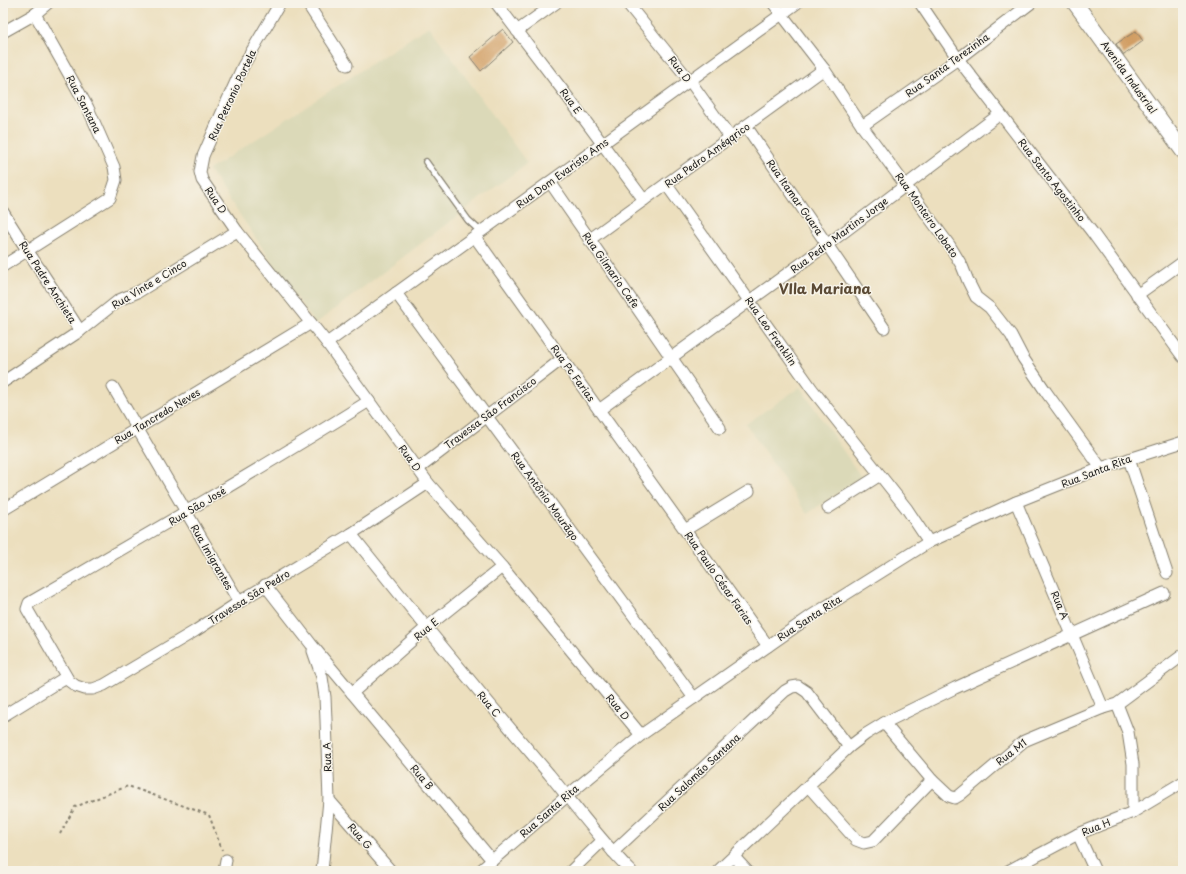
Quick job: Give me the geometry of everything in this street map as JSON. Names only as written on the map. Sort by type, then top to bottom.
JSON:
[{"type":"street","points":[[3,32],[35,14],[48,3]]},
{"type":"street","name":"Rua Petronio Portela","points":[[200,168],[203,156],[243,66],[280,3]]},
{"type":"street","points":[[307,3],[347,65]]},
{"type":"street","name":"Rua E","points":[[496,3],[644,200]]},
{"type":"street","points":[[517,32],[556,3]]},
{"type":"street","name":"Rua D","points":[[627,3],[690,81],[730,137]]},
{"type":"street","name":"Rua Monteiro Lobato","points":[[773,3],[824,69],[862,126],[950,246],[962,266],[976,298],[990,308],[1011,335],[1023,358],[1046,392],[1101,468]]},
{"type":"street","name":"Rua Dom Evaristo Ams","points":[[328,343],[797,3]]},
{"type":"street","name":"Rua Santo Agostinho","points":[[920,3],[958,59],[1034,156],[1183,357]]},
{"type":"street","name":"Rua Santa Terezinha","points":[[862,126],[958,59],[1031,3]]},
{"type":"street","name":"Avenida Industrial","points":[[1075,3],[1183,151]]},
{"type":"street","name":"Rua Santana","points":[[27,251],[110,198],[116,180],[114,167],[88,108],[35,14]]},
{"type":"street","name":"Rua Pedro Améqqrico","points":[[590,240],[824,69]]},
{"type":"street","name":"Rua Pedro Martins Jorge","points":[[599,410],[673,358],[828,244],[1000,114]]},
{"type":"street","name":"Rua Itamar Guara","points":[[746,126],[884,328]]},
{"type":"street","name":"Rua D","points":[[200,168],[202,180],[238,231],[328,343],[428,483],[502,567],[641,735]]},
{"type":"street","name":"Rua Gilmario Cafe","points":[[550,182],[720,428]]},
{"type":"street","name":"Rua Leo Franklin","points":[[666,184],[812,389],[907,509],[929,542]]},
{"type":"street","name":"Rua Padre Anchieta","points":[[3,212],[80,331]]},
{"type":"street","name":"Rua Vinte e Cinco","points":[[3,382],[80,331],[119,300],[138,292],[238,231]]},
{"type":"street","name":"Rua Pc Farias","points":[[478,234],[562,359],[671,510]]},
{"type":"street","points":[[3,266],[27,251]]},
{"type":"street","points":[[1137,295],[1183,262]]},
{"type":"street","name":"Rua Antônio Mourãqo","points":[[396,293],[694,698]]},
{"type":"street","name":"Rua Tancredo Neves","points":[[3,510],[312,323]]},
{"type":"street","name":"Travessa São Francisco","points":[[418,469],[562,359]]},
{"type":"street","name":"Rua Imigrantes","points":[[113,387],[239,602]]},
{"type":"street","name":"Rua São José","points":[[66,677],[26,609],[29,603],[306,441],[369,401]]},
{"type":"street","name":"Rua Santa Rita","points":[[480,871],[641,735],[811,616],[929,542],[1016,502],[1101,468],[1183,442]]},
{"type":"street","points":[[1129,459],[1167,573]]},
{"type":"street","points":[[828,508],[880,475]]},
{"type":"street","name":"Travessa São Pedro","points":[[66,677],[76,686],[85,689],[93,689],[104,685],[195,631],[265,585],[351,534],[428,483]]},
{"type":"street","points":[[685,530],[749,491]]},
{"type":"street","name":"Rua A","points":[[1016,502],[1103,708]]},
{"type":"street","name":"Rua Paulo César Farias","points":[[671,510],[768,646]]},
{"type":"street","name":"Rua C","points":[[351,534],[426,628],[567,796],[602,841],[631,871]]},
{"type":"street","name":"Rua E","points":[[352,693],[426,628],[502,567]]},
{"type":"street","name":"Rua A","points":[[265,585],[352,693]]},
{"type":"street","points":[[718,871],[849,747],[866,734],[921,704],[1164,593]]},
{"type":"street","name":"Rua A","points":[[312,644],[322,677],[325,696],[329,800],[322,871]]},
{"type":"street","name":"Rua M1","points":[[884,723],[932,780],[949,796],[955,798],[1024,741],[1103,708],[1117,704],[1183,654]]},
{"type":"street","points":[[3,716],[66,677]]},
{"type":"street","name":"Rua Salomão Santana","points":[[612,852],[785,691],[792,687],[798,686],[803,688],[849,747]]},
{"type":"street","name":"Rua B","points":[[352,693],[492,860]]},
{"type":"street","points":[[1117,704],[1128,732],[1132,758],[1132,812]]},
{"type":"street","points":[[808,786],[856,840],[864,843],[873,841],[932,780]]},
{"type":"street","name":"Rua H","points":[[1008,871],[1078,834],[1132,812],[1183,782]]},
{"type":"street","name":"Rua G","points":[[329,800],[391,871]]},
{"type":"street","points":[[1078,834],[1095,871]]},
{"type":"street","points":[[571,871],[602,841]]},
{"type":"street","points":[[734,857],[747,871]]},
{"type":"lane","points":[[426,162],[478,234]]},
{"type":"path","points":[[60,834],[75,807],[128,786],[209,815],[225,866]]},
{"type":"shaded area","points":[[429,26],[527,163],[315,324],[209,170]]},
{"type":"shaded area","points":[[800,387],[861,477],[807,514],[746,424]]},
{"type":"building","points":[[503,29],[513,42],[481,71],[470,57]]},
{"type":"building","points":[[1136,31],[1143,41],[1124,55],[1116,44]]},
{"type":"district","name":"VIla Mariana","points":[[825,289]]}]
